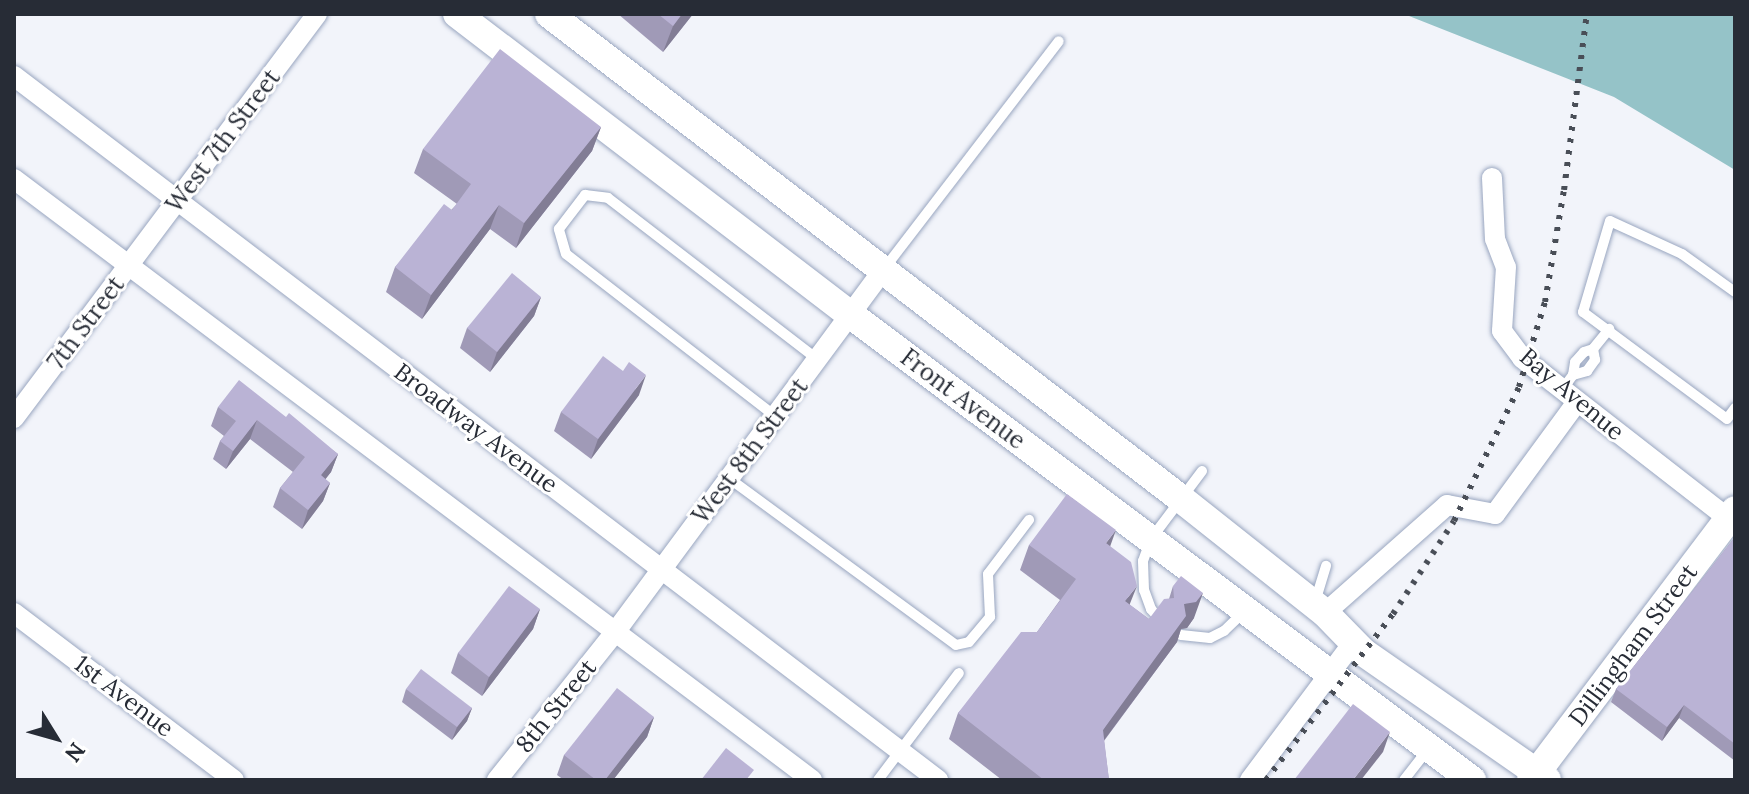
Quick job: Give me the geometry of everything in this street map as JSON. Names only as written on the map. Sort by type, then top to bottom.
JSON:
[{"type":"street","name":"West 7th Street","points":[[128,267],[317,14]]},
{"type":"street","name":"Front Avenue","points":[[457,14],[851,315],[1472,780]]},
{"type":"street","points":[[549,14],[1180,498],[1319,608],[1353,643],[1538,777]]},
{"type":"street","name":"Broadway Avenue","points":[[14,76],[938,780]]},
{"type":"street","name":"Bay Avenue","points":[[1492,178],[1495,239],[1506,267],[1502,331],[1522,358],[1571,389],[1732,514]]},
{"type":"street","points":[[14,179],[812,780]]},
{"type":"street","name":"7th Street","points":[[14,418],[128,267]]},
{"type":"street","name":"West 8th Street","points":[[616,631],[883,270]]},
{"type":"street","points":[[1319,608],[1447,505],[1495,514],[1571,389]]},
{"type":"street","name":"Dillingham Street","points":[[1538,777],[1732,514]]},
{"type":"street","name":"1st Avenue","points":[[14,613],[234,780]]},
{"type":"street","name":"8th Street","points":[[497,780],[616,631]]},
{"type":"street","points":[[1250,780],[1353,643]]},
{"type":"lane","points":[[883,270],[1059,41]]},
{"type":"lane","points":[[775,416],[566,254],[559,229],[585,195],[608,198],[818,360]]},
{"type":"lane","points":[[1735,292],[1682,254],[1610,221],[1583,312],[1727,419],[1735,408]]},
{"type":"lane","points":[[1571,389],[1595,360],[1593,349],[1609,329]]},
{"type":"lane","points":[[1159,618],[1144,590],[1142,573],[1151,539],[1202,471]]},
{"type":"lane","points":[[730,479],[956,645],[969,642],[990,617],[988,574],[1029,520]]},
{"type":"lane","points":[[1319,608],[1326,566]]},
{"type":"lane","points":[[1181,635],[1210,638],[1224,631],[1246,610]]},
{"type":"lane","points":[[878,780],[959,673]]},
{"type":"lane","points":[[1404,780],[1429,747]]},
{"type":"water","points":[[1404,14],[1735,14],[1735,170],[1614,97]]},
{"type":"building","points":[[658,14],[682,14],[673,26]]},
{"type":"building","points":[[500,49],[601,127],[524,223],[499,205],[431,295],[395,267],[444,204],[452,210],[471,184],[423,149]]},
{"type":"building","points":[[512,273],[541,297],[497,352],[467,328]]},
{"type":"building","points":[[603,356],[623,371],[629,362],[646,375],[598,439],[561,412]]},
{"type":"building","points":[[239,380],[286,417],[289,413],[338,454],[321,475],[330,483],[308,510],[280,488],[305,457],[257,420],[233,451],[220,441],[236,421],[218,407]]},
{"type":"building","points":[[1067,494],[1116,530],[1106,543],[1131,562],[1137,586],[1125,601],[1149,619],[1164,599],[1174,598],[1173,586],[1181,576],[1203,593],[1196,602],[1184,604],[1186,616],[1103,730],[1109,780],[1044,780],[958,713],[1021,632],[1037,632],[1076,579],[1029,545]]},
{"type":"building","points":[[1735,537],[1735,744],[1684,705],[1667,727],[1616,689]]},
{"type":"building","points":[[509,586],[540,609],[489,677],[458,653]]},
{"type":"building","points":[[421,669],[472,708],[457,727],[406,689]]},
{"type":"building","points":[[617,688],[654,717],[605,780],[596,780],[564,755]]},
{"type":"building","points":[[1353,704],[1390,732],[1353,780],[1294,780]]},
{"type":"building","points":[[726,748],[754,770],[746,780],[701,780]]},
{"type":"railway","points":[[1266,780],[1393,614],[1454,521],[1519,387],[1545,302],[1564,190],[1587,14]]}]
